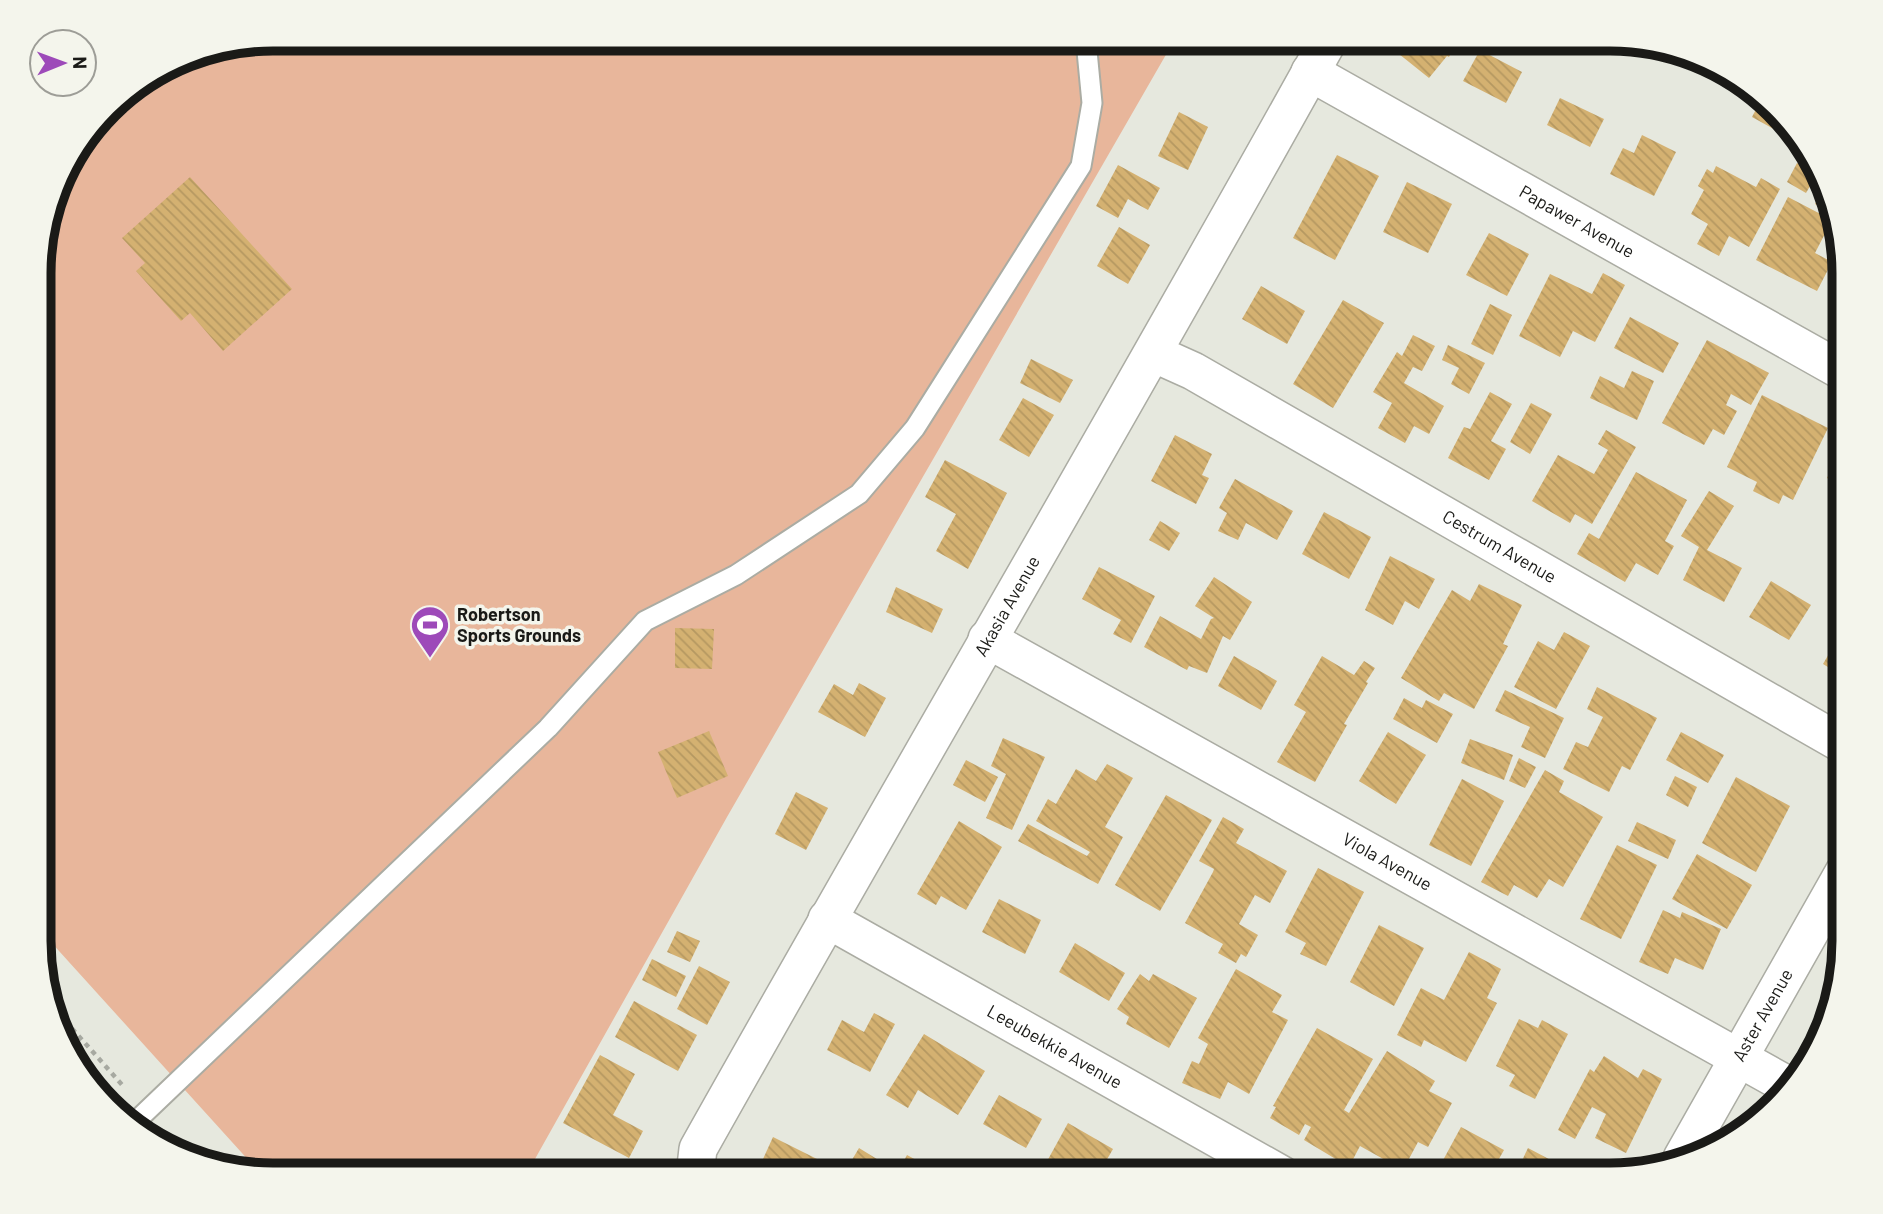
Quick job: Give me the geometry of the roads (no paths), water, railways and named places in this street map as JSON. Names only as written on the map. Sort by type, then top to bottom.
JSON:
[{"type":"street","name":"Akasia Avenue","points":[[696,1163],[698,1149],[827,919],[1153,353],[1322,51]]},
{"type":"street","name":"Papawer Avenue","points":[[1310,72],[1832,365]]},
{"type":"street","name":"Cestrum Avenue","points":[[1153,353],[1193,371],[1832,738]]},
{"type":"street","name":"Viola Avenue","points":[[987,639],[1781,1082]]},
{"type":"street","name":"Aster Avenue","points":[[1687,1149],[1737,1056],[1832,893]]},
{"type":"street","name":"Leeubekkie Avenue","points":[[827,919],[1261,1163]]},
{"type":"lane","points":[[139,1117],[548,728],[645,621],[736,575],[859,494],[915,428],[1081,166],[1092,103],[1087,51]]},
{"type":"place","name":"Robertson Sports Grounds","points":[[430,659]]}]
